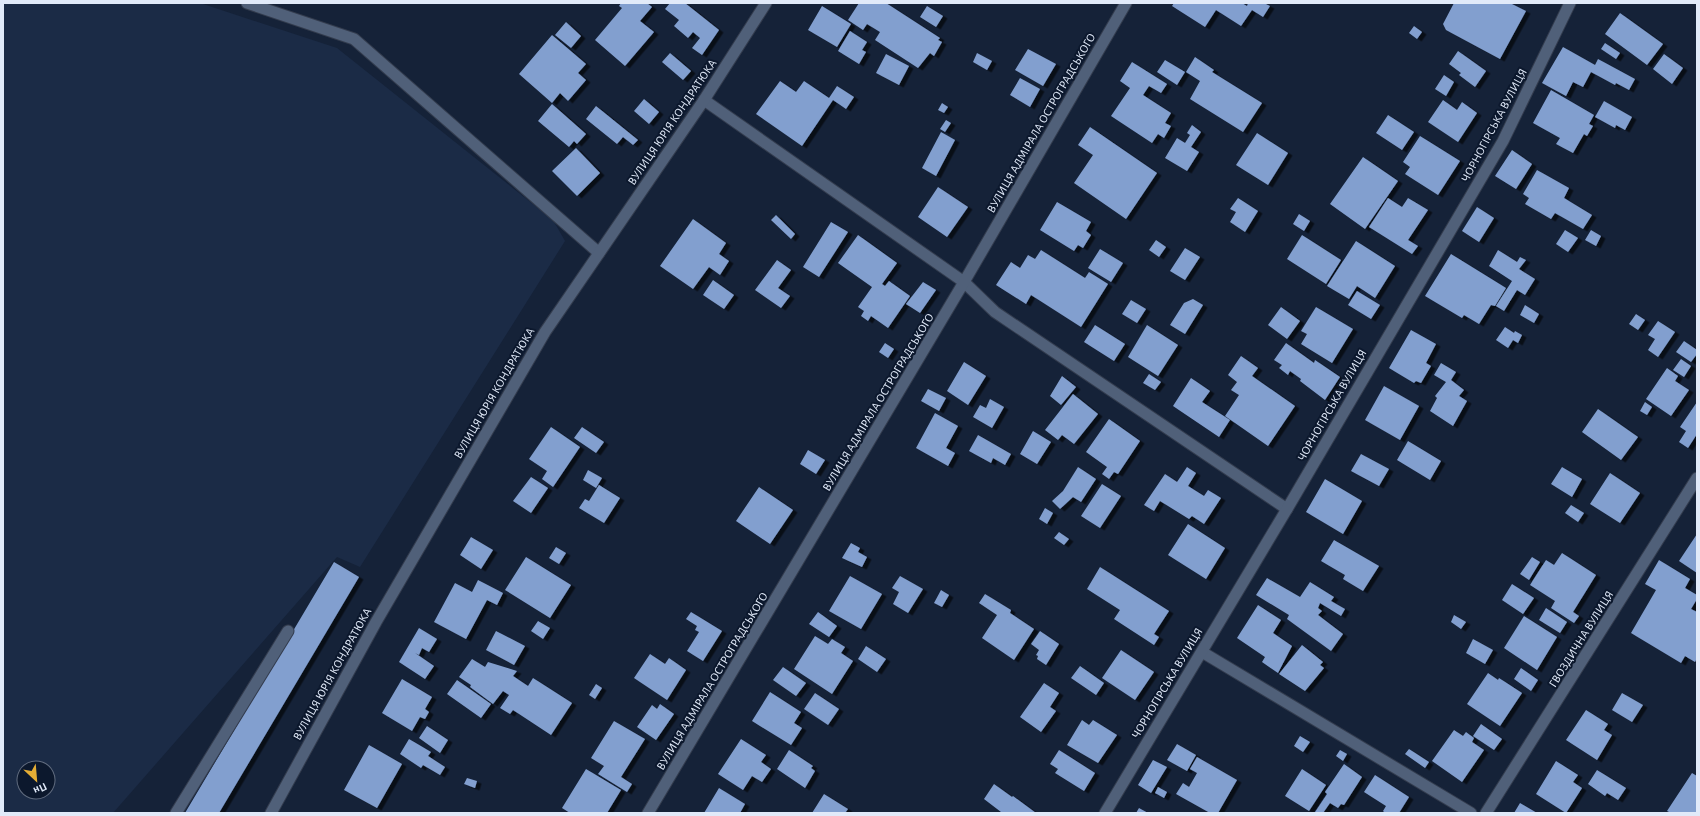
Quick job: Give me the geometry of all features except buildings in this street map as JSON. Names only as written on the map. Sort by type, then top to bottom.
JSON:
[{"type":"street","points":[[247,3],[354,39],[599,253]]},
{"type":"street","name":"ВУЛИЦЯ ЮРІЯ КОНДРАТЮКА","points":[[271,813],[376,622],[545,332],[704,100],[766,3]]},
{"type":"street","name":"ВУЛИЦЯ АДМІРАЛА ОСТРОГРАДСЬКОГО","points":[[648,813],[964,282],[1126,3]]},
{"type":"street","name":"ЧОРНОГІРСЬКА ВУЛИЦЯ","points":[[1105,813],[1287,509],[1503,141],[1570,3]]},
{"type":"street","points":[[704,100],[964,282],[996,312],[1287,509]]},
{"type":"street","name":"ГВОЗДИЧНА ВУЛИЦЯ","points":[[1486,813],[1697,478]]},
{"type":"street","points":[[176,813],[288,631]]},
{"type":"street","points":[[1202,652],[1471,813]]},
{"type":"shaded area","points":[[3,3],[200,3],[337,48],[553,220],[565,241],[360,567],[337,557],[113,813],[3,813]]}]
